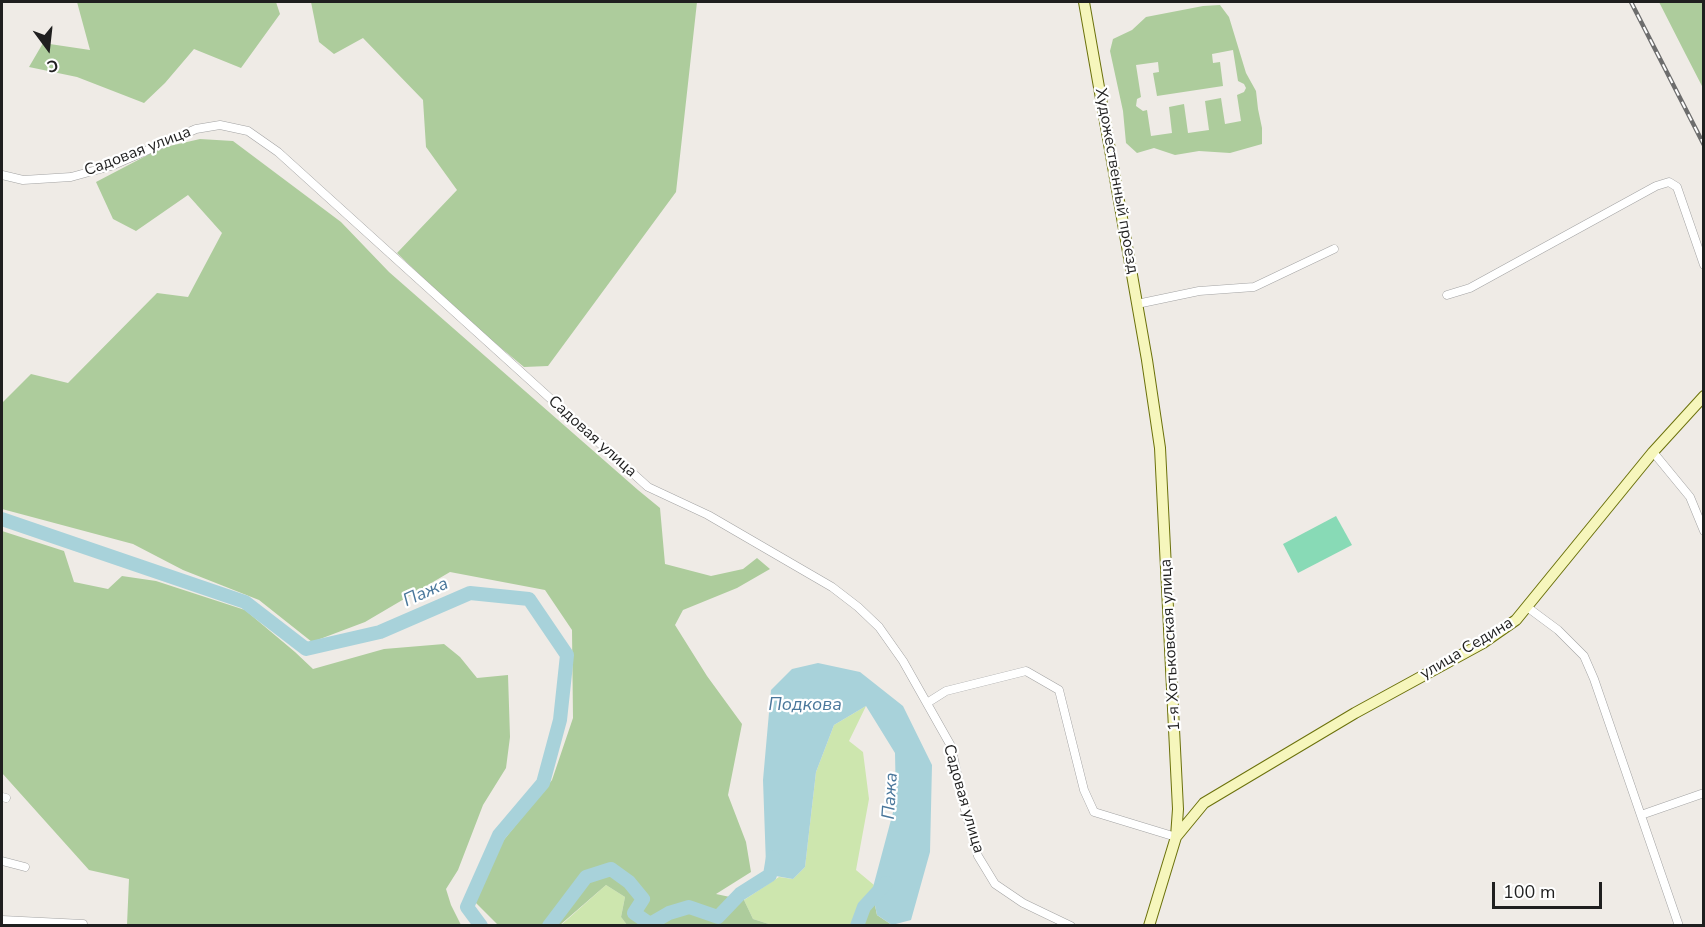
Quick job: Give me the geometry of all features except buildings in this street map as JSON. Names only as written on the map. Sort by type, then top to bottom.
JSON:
[{"type":"main road","name":"Художественный проезд","points":[[1084,2],[1147,360]]},
{"type":"main road","name":"1-я Хотьковская улица","points":[[1147,360],[1160,448],[1178,797],[1176,837],[1149,926]]},
{"type":"main road","name":"улица Седина","points":[[1176,837],[1204,803],[1354,713],[1483,643],[1516,620],[1653,452],[1704,396]]},
{"type":"street","name":"Садовая улица","points":[[2,175],[23,180],[70,177],[111,166],[196,129],[220,125],[248,131],[278,152],[648,487],[708,515],[832,587],[879,627],[903,661],[951,746],[975,848],[995,884],[1023,903],[1071,926]]},
{"type":"street","points":[[1447,295],[1470,288],[1656,186],[1669,182],[1677,187],[1704,265]]},
{"type":"street","points":[[1137,304],[1199,291],[1254,287],[1334,249]]},
{"type":"street","points":[[1653,452],[1690,497],[1704,531]]},
{"type":"street","points":[[1527,607],[1558,630],[1584,656],[1679,926]]},
{"type":"street","points":[[927,703],[946,691],[1026,671],[1059,690],[1084,790],[1094,812],[1176,837]]},
{"type":"street","points":[[1641,815],[1704,793]]},
{"type":"street","points":[[2,861],[25,867]]},
{"type":"street","points":[[2,921],[83,924],[83,926]]},
{"type":"green space","points":[[77,2],[276,2],[280,14],[241,68],[194,49],[165,83],[144,103],[77,77],[29,67],[43,43],[90,50]]},
{"type":"green space","points":[[311,2],[697,2],[676,192],[548,366],[524,367],[467,320],[397,253],[457,190],[426,147],[423,100],[363,38],[334,54],[319,42]]},
{"type":"green space","points":[[1659,2],[1703,2],[1703,88],[1686,55]]},
{"type":"green space","points":[[1220,5],[1229,17],[1246,73],[1256,91],[1262,144],[1230,153],[1199,151],[1175,155],[1154,148],[1137,153],[1126,143],[1123,111],[1110,51],[1113,39],[1132,30],[1146,17]],"holes":[[[1233,50],[1238,81],[1246,88],[1244,92],[1237,95],[1241,121],[1225,124],[1221,98],[1205,101],[1209,130],[1188,133],[1184,104],[1169,107],[1172,133],[1151,136],[1147,110],[1143,111],[1136,106],[1137,99],[1141,97],[1136,65],[1158,62],[1159,72],[1153,73],[1157,96],[1223,86],[1220,62],[1213,63],[1212,54]]]},
{"type":"green space","points":[[200,139],[233,141],[341,222],[389,272],[660,508],[665,564],[711,576],[743,569],[757,558],[770,569],[737,588],[683,610],[675,625],[707,676],[742,724],[728,795],[746,842],[751,872],[716,894],[744,900],[753,919],[772,925],[627,925],[621,917],[625,897],[606,885],[560,925],[498,925],[475,902],[503,841],[552,780],[573,718],[572,630],[545,590],[450,572],[365,622],[312,642],[259,600],[183,570],[133,544],[2,509],[2,403],[31,374],[68,383],[157,293],[188,297],[222,233],[188,195],[136,231],[113,219],[96,182],[161,148]]},
{"type":"green space","points":[[1336,516],[1352,545],[1298,573],[1283,544]]},
{"type":"green space","points":[[2,531],[64,551],[74,582],[108,589],[122,576],[156,581],[245,610],[313,669],[384,649],[444,644],[460,657],[477,678],[508,675],[510,737],[506,768],[483,805],[458,870],[446,889],[461,925],[127,925],[129,879],[89,870],[2,773]]},
{"type":"green space","points":[[866,706],[849,741],[863,752],[869,799],[856,870],[874,885],[872,891],[853,925],[772,925],[753,919],[744,900],[779,877],[793,879],[805,867],[816,772],[834,725]]},
{"type":"green space","points":[[606,885],[625,897],[621,917],[627,925],[560,926]]},
{"type":"green space","points":[[872,891],[877,915],[892,925],[853,926],[853,924]]},
{"type":"water","name":"Подкова","points":[[818,663],[860,672],[903,706],[932,765],[930,852],[911,920],[892,925],[877,915],[872,891],[896,801],[895,753],[866,706],[834,725],[816,772],[805,867],[793,879],[770,875],[766,865],[763,780],[771,690],[792,669]]},
{"type":"waterway","name":"Пажа","points":[[2,519],[245,602],[306,649],[380,632],[470,593],[529,599],[567,655],[560,720],[543,783],[499,835],[467,907],[481,926]]},
{"type":"waterway","name":"Пажа","points":[[549,926],[586,877],[611,869],[629,882],[643,899],[634,913],[650,924],[669,913],[689,907],[718,917],[740,894],[770,875],[773,857]]},
{"type":"waterway","name":"Пажа","points":[[857,926],[864,907],[886,883]]},
{"type":"railway","points":[[1631,2],[1704,145]]}]
